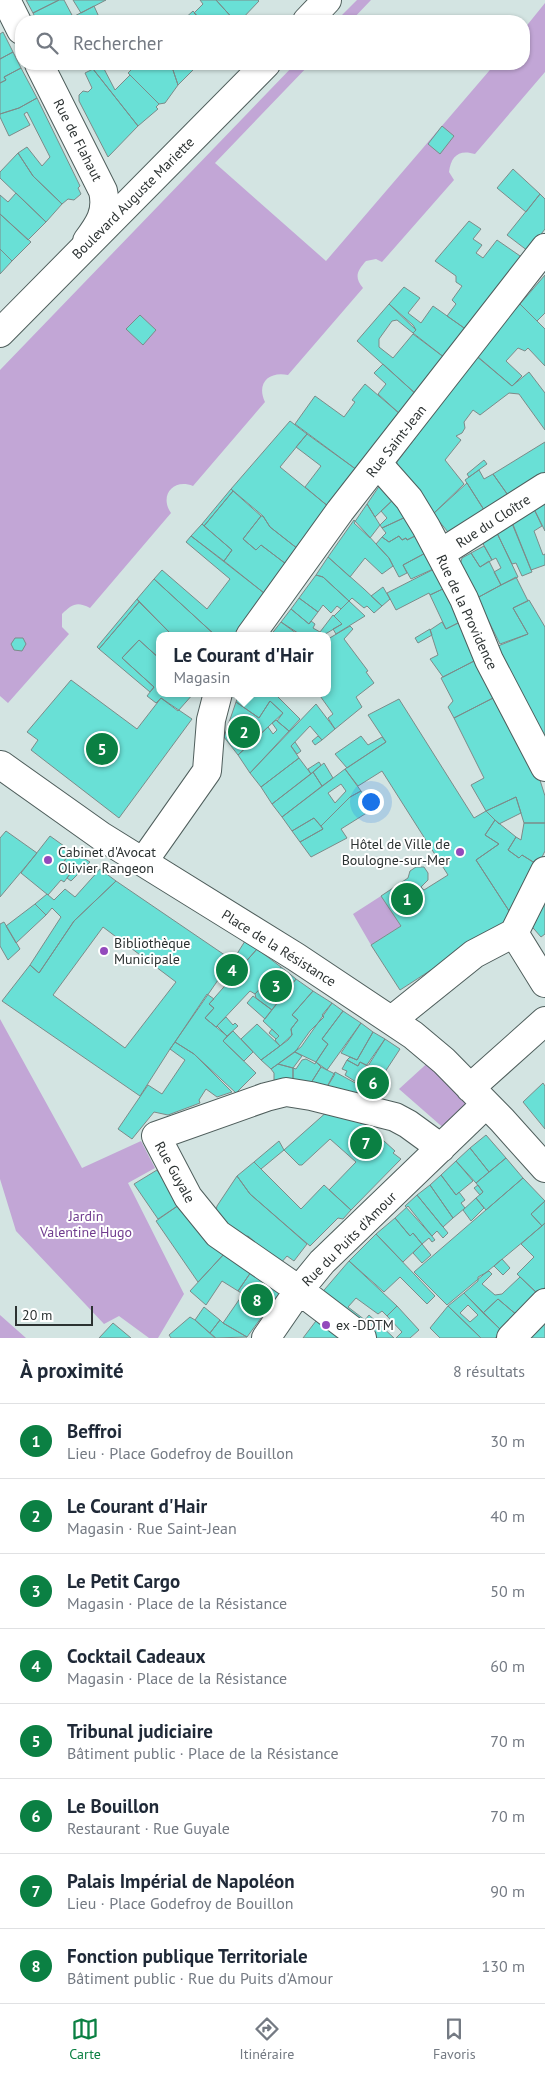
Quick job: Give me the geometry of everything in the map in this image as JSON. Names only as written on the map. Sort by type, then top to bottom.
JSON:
[{"type":"street","points":[[6,0],[15,18]]},
{"type":"street","points":[[313,15],[327,0]]},
{"type":"street","name":"Rue de Flahaut","points":[[42,70],[103,191],[105,204],[102,219],[85,245]]},
{"type":"street","name":"Boulevard Auguste Mariette","points":[[0,333],[260,70]]},
{"type":"street","name":"Rue Saint-Jean","points":[[253,632],[340,511],[545,248]]},
{"type":"street","name":"Rue de la Providence","points":[[378,464],[412,503],[441,554],[468,609],[485,653],[545,768]]},
{"type":"street","name":"Rue du Cloître","points":[[441,554],[545,487]]},
{"type":"street","points":[[143,862],[204,777],[208,762],[211,720],[217,697]]},
{"type":"street","name":"Place de la Résistance","points":[[1,764],[82,823],[344,989],[402,1028],[478,1096],[545,1168]]},
{"type":"street","points":[[402,1028],[474,954],[514,933],[545,871]]},
{"type":"street","points":[[514,933],[545,983]]},
{"type":"street","name":"Rue du Puits d'Amour","points":[[266,1338],[299,1290],[322,1262],[441,1148],[478,1096],[545,1021]]},
{"type":"street","name":"Rue Guyale","points":[[299,1290],[229,1243],[207,1223],[188,1197],[156,1136],[266,1097],[286,1092],[310,1096],[402,1120],[441,1148]]},
{"type":"street","points":[[299,1290],[362,1338]]},
{"type":"street","points":[[512,1338],[545,1303]]},
{"type":"green space","points":[[357,0],[371,0],[357,15],[342,15]]},
{"type":"green space","points":[[545,3],[545,72],[475,154],[464,152],[454,158],[449,172],[454,180],[382,262],[376,259],[366,261],[358,274],[358,281],[363,288],[288,375],[275,375],[266,380],[262,389],[265,402],[193,486],[179,484],[170,490],[167,500],[171,513],[90,608],[78,604],[62,614],[62,627],[69,634],[8,703],[0,696],[0,370],[289,70],[304,70],[215,163],[326,261],[490,70],[530,70],[530,22]]},
{"type":"green space","points":[[381,896],[401,926],[371,945],[353,914]]},
{"type":"green space","name":"Jardin Valentine Hugo","points":[[0,1019],[82,1168],[141,1141],[155,1168],[128,1183],[184,1294],[158,1338],[149,1338],[119,1316],[104,1324],[16,1231],[0,1179]]},
{"type":"green space","points":[[433,1058],[473,1103],[447,1131],[399,1089]]},
{"type":"green space","points":[[0,1315],[26,1338],[0,1338]]},
{"type":"building","points":[[26,0],[59,0],[33,13]]},
{"type":"building","points":[[59,0],[64,0],[72,15],[34,15],[33,13]]},
{"type":"building","points":[[73,0],[106,0],[81,13]]},
{"type":"building","points":[[200,0],[216,0],[230,15],[196,15],[194,13],[203,4]]},
{"type":"building","points":[[216,0],[259,1],[246,15],[230,15]]},
{"type":"building","points":[[94,6],[98,15],[77,15]]},
{"type":"building","points":[[193,11],[197,15],[189,15]]},
{"type":"building","points":[[3,32],[13,52],[0,59],[0,34]]},
{"type":"building","points":[[13,52],[15,56],[15,70],[17,70],[4,77],[6,80],[0,83],[0,59]]},
{"type":"building","points":[[17,70],[22,70],[37,98],[19,108],[0,114],[0,83],[6,80],[4,77]]},
{"type":"building","points":[[94,70],[105,70],[115,90],[130,75],[159,104],[156,107],[158,109],[138,126]]},
{"type":"building","points":[[94,70],[138,126],[108,157],[79,101],[79,95],[83,91],[88,92],[92,88],[85,73]]},
{"type":"building","points":[[131,70],[173,70],[178,85],[165,103],[159,104],[128,73]]},
{"type":"building","points":[[173,70],[193,70],[178,85]]},
{"type":"building","points":[[37,98],[80,186],[78,188],[81,194],[74,200],[68,199],[62,204],[33,176],[18,153],[27,147],[42,166],[50,157],[27,112],[24,114],[30,125],[9,136],[0,117],[0,114],[19,108]]},
{"type":"building","points":[[442,126],[454,136],[440,154],[428,144]]},
{"type":"building","points":[[18,153],[33,176],[62,204],[46,222],[0,178],[0,172]]},
{"type":"building","points":[[513,169],[540,194],[526,212],[497,188]]},
{"type":"building","points":[[16,193],[46,222],[28,240],[0,214],[0,195],[8,202]]},
{"type":"building","points":[[540,194],[545,199],[545,229],[528,251],[507,235]]},
{"type":"building","points":[[0,214],[31,242],[12,261],[0,249]]},
{"type":"building","points":[[469,221],[481,229],[473,239],[482,245],[476,253],[483,258],[497,240],[523,258],[467,330],[447,316],[456,304],[452,300],[462,286],[456,282],[456,276],[435,261]]},
{"type":"building","points":[[0,249],[12,261],[0,274]]},
{"type":"building","points":[[545,275],[545,313],[537,321],[520,304]]},
{"type":"building","points":[[404,287],[420,298],[408,313],[421,323],[433,306],[467,330],[445,358],[413,333],[416,330],[413,325],[389,304]]},
{"type":"building","points":[[389,304],[416,330],[413,333],[397,320],[392,321],[379,339],[379,347],[393,358],[413,334],[445,358],[417,395],[357,341]]},
{"type":"building","points":[[520,304],[545,329],[545,366],[528,348],[525,351],[518,348],[506,361],[522,376],[512,386],[475,355]]},
{"type":"building","points":[[140,315],[156,330],[143,345],[126,329]]},
{"type":"building","points":[[477,356],[512,386],[529,372],[545,393],[545,430],[519,394],[509,393],[480,415],[473,410],[464,422],[465,428],[462,433],[456,436],[461,440],[445,460],[464,484],[433,514],[397,470],[397,462]]},
{"type":"building","points":[[383,364],[417,395],[400,414],[378,394],[386,384],[374,373]]},
{"type":"building","points":[[365,384],[400,414],[357,470],[295,424],[315,396],[344,417],[355,402],[352,400]]},
{"type":"building","points":[[290,421],[307,434],[280,467],[329,507],[298,549],[270,527],[263,516],[231,489]]},
{"type":"building","points":[[307,434],[357,470],[329,507],[305,487],[321,466],[296,447]]},
{"type":"building","points":[[545,442],[545,477],[510,498],[493,474]]},
{"type":"building","points":[[484,460],[487,464],[469,477],[467,474]]},
{"type":"building","points":[[479,470],[484,479],[493,474],[510,498],[486,513],[465,480]]},
{"type":"building","points":[[382,482],[396,497],[375,517],[367,504]]},
{"type":"building","points":[[467,483],[486,513],[455,533],[448,532],[433,514]]},
{"type":"building","points":[[231,489],[233,491],[204,526],[202,524]]},
{"type":"building","points":[[233,491],[261,516],[243,539],[256,550],[261,545],[286,564],[264,593],[224,561],[232,550],[204,526]]},
{"type":"building","points":[[396,497],[410,515],[382,528],[380,525],[387,518],[381,511]]},
{"type":"building","points":[[545,503],[545,531],[534,509]]},
{"type":"building","points":[[367,504],[380,525],[370,538],[354,523]]},
{"type":"building","points":[[534,509],[542,526],[534,531],[543,555],[545,554],[545,565],[531,570],[511,521]]},
{"type":"building","points":[[410,515],[421,533],[407,540],[406,538],[402,540],[399,536],[389,542],[382,537],[386,533],[382,528]]},
{"type":"building","points":[[261,516],[263,516],[270,527],[298,549],[286,564],[261,545],[256,550],[243,539]]},
{"type":"building","points":[[354,520],[389,558],[393,566],[382,574],[365,558],[350,577],[328,557]]},
{"type":"building","points":[[512,522],[532,572],[522,576],[516,563],[512,564],[496,531]]},
{"type":"building","points":[[202,524],[232,550],[224,561],[191,536]]},
{"type":"building","points":[[496,531],[518,577],[501,585],[494,572],[501,568],[496,558],[492,560],[481,540]]},
{"type":"building","points":[[421,533],[431,550],[403,565],[407,573],[399,577],[389,558],[376,544],[382,537],[389,542],[399,536],[402,540],[406,538],[407,540]]},
{"type":"building","points":[[191,536],[264,593],[237,632],[212,632],[154,579],[162,570],[207,609],[230,579],[186,542]]},
{"type":"building","points":[[484,546],[492,560],[480,567],[471,553]]},
{"type":"building","points":[[431,550],[440,566],[411,579],[403,565]]},
{"type":"building","points":[[471,553],[480,567],[489,561],[501,585],[477,598],[460,565],[462,558]]},
{"type":"building","points":[[328,557],[382,606],[374,613],[367,606],[364,608],[352,598],[349,601],[323,577],[316,575]]},
{"type":"building","points":[[440,566],[449,586],[430,595],[429,593],[396,610],[387,593]]},
{"type":"building","points":[[316,575],[323,577],[349,601],[341,609],[337,606],[331,613],[323,605],[318,612],[299,598]]},
{"type":"building","points":[[516,577],[528,601],[513,608],[528,634],[500,644],[477,598]]},
{"type":"building","points":[[154,579],[212,632],[169,632],[137,599]]},
{"type":"building","points":[[449,586],[464,620],[446,629],[430,595]]},
{"type":"building","points":[[383,587],[390,599],[382,606],[371,596]]},
{"type":"building","points":[[299,598],[318,612],[309,624],[291,609]]},
{"type":"building","points":[[137,599],[139,602],[99,649],[97,647]]},
{"type":"building","points":[[529,600],[545,627],[545,740],[493,648],[528,634],[513,608]]},
{"type":"building","points":[[349,601],[365,616],[336,634],[333,629],[342,624],[334,616]]},
{"type":"building","points":[[139,602],[169,632],[156,632],[156,655],[139,640],[122,658],[154,687],[150,692],[99,649]]},
{"type":"building","points":[[291,609],[309,624],[311,621],[315,624],[313,628],[320,632],[295,632],[281,622]]},
{"type":"building","points":[[333,615],[342,624],[329,632],[320,632]]},
{"type":"building","points":[[464,620],[478,659],[443,677],[430,659],[438,655],[430,630],[442,622],[446,629]]},
{"type":"building","points":[[281,622],[296,632],[273,632]]},
{"type":"building","points":[[350,626],[353,629],[344,639],[368,671],[366,672],[374,683],[356,697],[362,707],[335,729],[328,718],[333,714],[321,697],[331,697],[331,637]]},
{"type":"building","points":[[430,629],[432,635],[418,643],[415,638]]},
{"type":"building","points":[[15,638],[23,638],[26,644],[22,651],[14,650],[11,644]]},
{"type":"building","points":[[139,640],[156,655],[156,697],[190,697],[178,711],[161,698],[156,703],[147,696],[154,687],[122,658]]},
{"type":"building","points":[[478,659],[497,696],[454,718],[448,707],[453,701],[441,678]]},
{"type":"building","points":[[71,680],[137,729],[161,698],[192,719],[119,818],[31,750],[38,740],[27,732]]},
{"type":"building","points":[[497,696],[539,777],[545,796],[545,823],[524,823],[516,797],[486,811],[471,785],[484,778],[454,718]]},
{"type":"building","points":[[238,697],[278,697],[300,719],[289,731],[277,721],[283,713],[270,701],[259,718],[236,702]]},
{"type":"building","name":"Hôtel de Ville de Boulogne-sur-Mer","points":[[399,699],[474,818],[486,811],[495,820],[485,835],[499,844],[476,860],[513,917],[444,962],[432,973],[431,970],[400,990],[371,945],[401,926],[381,896],[408,878],[410,871],[416,867],[424,867],[428,873],[428,880],[421,887],[424,890],[448,875],[382,771],[358,786],[345,769],[386,742],[368,715]],"holes":[[[406,887],[416,891],[419,899],[414,909],[407,912],[397,907],[394,900],[399,890]]]},
{"type":"building","points":[[270,701],[283,713],[238,755],[224,737],[236,702],[259,718]]},
{"type":"building","points":[[316,704],[335,729],[322,740],[310,726],[291,746],[299,758],[261,787],[250,773]]},
{"type":"building","points":[[276,720],[289,731],[250,773],[238,755],[268,727],[273,734],[277,730],[272,723]]},
{"type":"building","points":[[318,736],[322,740],[315,745],[312,741]]},
{"type":"building","points":[[361,736],[368,745],[382,737],[386,742],[347,768],[335,754]]},
{"type":"building","points":[[295,742],[301,751],[297,754],[291,746]]},
{"type":"building","points":[[299,758],[311,774],[272,804],[261,787]]},
{"type":"building","points":[[319,762],[321,765],[311,774],[308,769]]},
{"type":"building","points":[[324,763],[333,778],[322,786],[313,772]]},
{"type":"building","points":[[345,769],[361,791],[350,797],[321,826],[314,818],[292,831],[282,817]],"holes":[[[341,784],[346,791],[335,803],[328,793]]]},
{"type":"building","points":[[313,772],[322,786],[282,817],[272,804]]},
{"type":"building","points":[[361,791],[373,809],[341,829],[347,838],[311,857],[300,842],[323,829],[321,826],[350,797]]},
{"type":"building","points":[[516,797],[521,813],[499,824],[486,811]]},
{"type":"building","points":[[314,818],[323,829],[300,842],[292,831]]},
{"type":"building","points":[[495,820],[516,837],[508,850],[519,858],[522,855],[538,865],[513,917],[476,860],[499,844],[485,835]]},
{"type":"building","points":[[524,823],[545,823],[545,851],[538,865],[522,855],[519,858],[508,850],[516,837],[521,840]]},
{"type":"building","points":[[6,831],[37,853],[0,897],[0,838]]},
{"type":"building","name":"Cabinet d'Avocat Olivier Rangeon","points":[[50,836],[71,851],[60,867],[70,874],[64,882],[61,880],[48,895],[21,873]]},
{"type":"building","points":[[72,851],[90,862],[71,881],[67,878],[70,874],[60,867]]},
{"type":"building","points":[[100,869],[116,881],[74,921],[39,973],[30,965],[61,917],[52,908],[46,915],[35,904],[47,894],[54,900],[65,889],[75,897]]},
{"type":"building","points":[[116,881],[232,960],[140,1096],[2,1001],[30,965],[39,973],[74,921]],"holes":[[[103,927],[176,982],[125,1048],[53,995]]]},
{"type":"building","points":[[407,887],[416,890],[419,899],[416,908],[407,911],[398,908],[395,899],[398,890]]},
{"type":"building","points":[[545,895],[545,934],[541,937],[527,921]]},
{"type":"building","points":[[35,904],[46,915],[16,943],[6,926]]},
{"type":"building","points":[[4,922],[20,949],[8,960],[0,946],[0,924]]},
{"type":"building","points":[[245,941],[257,949],[226,984],[220,980],[232,960],[229,957],[231,954],[235,957]]},
{"type":"building","points":[[257,949],[281,967],[255,994],[250,991],[216,1027],[205,1018],[214,1008],[209,1004]]},
{"type":"building","points":[[281,967],[296,979],[272,1010],[256,998],[255,994]]},
{"type":"building","points":[[296,979],[313,991],[292,1015],[298,1020],[291,1029],[292,1035],[280,1046],[275,1040],[279,1036],[263,1021]]},
{"type":"building","points":[[313,991],[332,1003],[301,1047],[271,1069],[261,1060],[292,1035],[291,1029],[298,1020],[292,1015]]},
{"type":"building","points":[[207,994],[214,999],[209,1004],[214,1008],[205,1018],[227,1036],[223,1041],[256,1073],[236,1093],[194,1054],[175,1042]]},
{"type":"building","points":[[253,996],[272,1010],[265,1019],[247,1003]]},
{"type":"building","points":[[332,1003],[343,1011],[322,1039],[328,1044],[316,1062],[295,1052],[310,1031],[324,1017],[322,1015]]},
{"type":"building","points":[[343,1011],[361,1023],[327,1070],[316,1062],[328,1044],[322,1039]]},
{"type":"building","points":[[226,1017],[233,1025],[235,1023],[238,1026],[227,1036],[217,1026]]},
{"type":"building","points":[[361,1023],[373,1032],[357,1060],[341,1053]]},
{"type":"building","points":[[257,1024],[280,1046],[261,1060],[241,1039]]},
{"type":"building","points":[[272,1029],[279,1036],[276,1039],[269,1033]]},
{"type":"building","points":[[233,1031],[253,1052],[244,1061],[223,1041]]},
{"type":"building","points":[[373,1032],[385,1039],[368,1066],[360,1062],[358,1066],[347,1060],[350,1057],[357,1060]]},
{"type":"building","points":[[385,1039],[400,1049],[381,1078],[364,1069]]},
{"type":"building","points":[[175,1042],[194,1054],[232,1092],[217,1097],[206,1089],[199,1100],[200,1103],[168,1115],[154,1112],[132,1139],[118,1129],[148,1085],[162,1094],[185,1060],[170,1049]]},
{"type":"building","points":[[295,1052],[302,1056],[293,1068],[278,1064]]},
{"type":"building","points":[[306,1059],[315,1064],[316,1062],[321,1067],[309,1086],[293,1082],[293,1068],[296,1069],[302,1060]]},
{"type":"building","points":[[347,1060],[358,1066],[360,1062],[368,1066],[364,1069],[381,1078],[372,1092],[345,1075],[347,1071],[342,1069]]},
{"type":"building","points":[[278,1064],[293,1068],[293,1082],[274,1080],[274,1073],[271,1069]]},
{"type":"building","points":[[321,1067],[335,1074],[324,1092],[309,1086]]},
{"type":"building","points":[[335,1072],[372,1092],[364,1104],[324,1092]]},
{"type":"building","points":[[543,1083],[545,1086],[545,1129],[523,1102]]},
{"type":"building","points":[[329,1110],[353,1116],[361,1124],[363,1122],[395,1151],[393,1153],[401,1159],[351,1210],[329,1190],[356,1162],[330,1139],[302,1165],[299,1165],[284,1150]]},
{"type":"building","points":[[486,1135],[506,1158],[489,1172],[470,1148]]},
{"type":"building","points":[[279,1141],[284,1150],[261,1169],[254,1162]]},
{"type":"building","points":[[470,1148],[489,1172],[476,1183],[456,1161]]},
{"type":"building","points":[[506,1158],[523,1178],[486,1210],[476,1198],[483,1192],[476,1183]]},
{"type":"building","points":[[456,1161],[473,1181],[456,1195],[441,1175]]},
{"type":"building","points":[[254,1162],[301,1209],[324,1185],[351,1210],[343,1219],[338,1218],[310,1246],[250,1194],[237,1176]]},
{"type":"building","points":[[157,1170],[179,1205],[158,1219],[134,1184]]},
{"type":"building","points":[[441,1175],[456,1195],[459,1192],[465,1200],[461,1203],[465,1208],[453,1218],[430,1185]]},
{"type":"building","points":[[237,1176],[250,1194],[307,1244],[294,1261],[287,1256],[280,1264],[248,1236],[240,1238],[215,1214],[217,1206]]},
{"type":"building","points":[[523,1178],[545,1201],[531,1214],[542,1226],[447,1305],[414,1272]]},
{"type":"building","points":[[430,1185],[453,1218],[443,1227],[417,1195]]},
{"type":"building","points":[[478,1185],[483,1192],[480,1195],[474,1188]]},
{"type":"building","points":[[417,1195],[448,1233],[443,1238],[437,1231],[432,1236],[405,1206]]},
{"type":"building","points":[[476,1198],[484,1208],[471,1221],[463,1210]]},
{"type":"building","points":[[545,1201],[545,1223],[542,1226],[531,1214]]},
{"type":"building","points":[[179,1205],[224,1254],[198,1282],[156,1221]]},
{"type":"building","points":[[408,1206],[435,1240],[432,1242],[429,1238],[422,1244],[413,1233],[410,1236],[395,1218]]},
{"type":"building","points":[[395,1218],[410,1236],[413,1233],[422,1244],[403,1262],[376,1234]]},
{"type":"building","points":[[545,1223],[545,1287],[539,1295],[517,1274],[534,1257],[521,1244]]},
{"type":"building","points":[[376,1234],[435,1296],[427,1304],[400,1277],[384,1292],[349,1261]]},
{"type":"building","points":[[422,1244],[431,1255],[422,1263],[413,1253]]},
{"type":"building","points":[[224,1254],[251,1272],[238,1291],[222,1281],[206,1305],[190,1291]]},
{"type":"building","points":[[502,1259],[510,1268],[503,1275],[494,1266]]},
{"type":"building","points":[[349,1261],[397,1306],[387,1316],[382,1311],[378,1314],[356,1298],[348,1307],[365,1320],[369,1315],[379,1324],[368,1334],[319,1296]]},
{"type":"building","points":[[489,1271],[492,1274],[482,1284],[495,1295],[502,1294],[520,1277],[539,1295],[518,1316],[498,1299],[483,1313],[464,1293],[478,1281],[478,1277]]},
{"type":"building","points":[[251,1272],[281,1291],[247,1337],[223,1323],[243,1294],[238,1291]]},
{"type":"building","points":[[464,1293],[502,1331],[495,1338],[481,1338],[448,1306]],"holes":[[[468,1305],[478,1315],[470,1322],[460,1313]]]},
{"type":"building","points":[[498,1299],[518,1316],[502,1331],[483,1313]]},
{"type":"building","points":[[397,1306],[419,1330],[410,1338],[396,1338],[402,1332],[387,1316]]},
{"type":"building","points":[[448,1306],[481,1338],[440,1338],[430,1328]]},
{"type":"building","points":[[204,1307],[220,1320],[210,1333],[195,1320]]},
{"type":"building","name":"ex -DDTM","points":[[322,1313],[353,1338],[303,1338]]},
{"type":"building","points":[[190,1317],[215,1338],[171,1338],[169,1335]]},
{"type":"building","points":[[220,1320],[247,1337],[216,1338],[210,1333]]},
{"type":"building","points":[[545,1321],[545,1338],[525,1338]]},
{"type":"building","points":[[113,1323],[131,1338],[99,1338]]},
{"type":"building","points":[[379,1324],[394,1338],[373,1338],[368,1334]]},
{"type":"place","name":"Le Courant d'Hair","points":[[244,732]]},
{"type":"place","name":"Tribunal judiciaire","points":[[102,749]]},
{"type":"place","name":"Hôtel de Ville de Boulogne-sur-Mer","points":[[460,852]]},
{"type":"place","name":"Cabinet d'Avocat Olivier Rangeon","points":[[48,860]]},
{"type":"place","name":"Beffroi","points":[[407,899]]},
{"type":"place","name":"Bibliothèque Municipale","points":[[104,951]]},
{"type":"place","name":"Cocktail Cadeaux","points":[[232,970]]},
{"type":"place","name":"Le Petit Cargo","points":[[276,986]]},
{"type":"place","name":"Le Bouillon","points":[[373,1083]]},
{"type":"place","name":"Palais Impérial de Napoléon","points":[[366,1143]]},
{"type":"place","name":"Fonction publique Territoriale","points":[[257,1300]]},
{"type":"place","name":"ex -DDTM","points":[[326,1325]]}]
